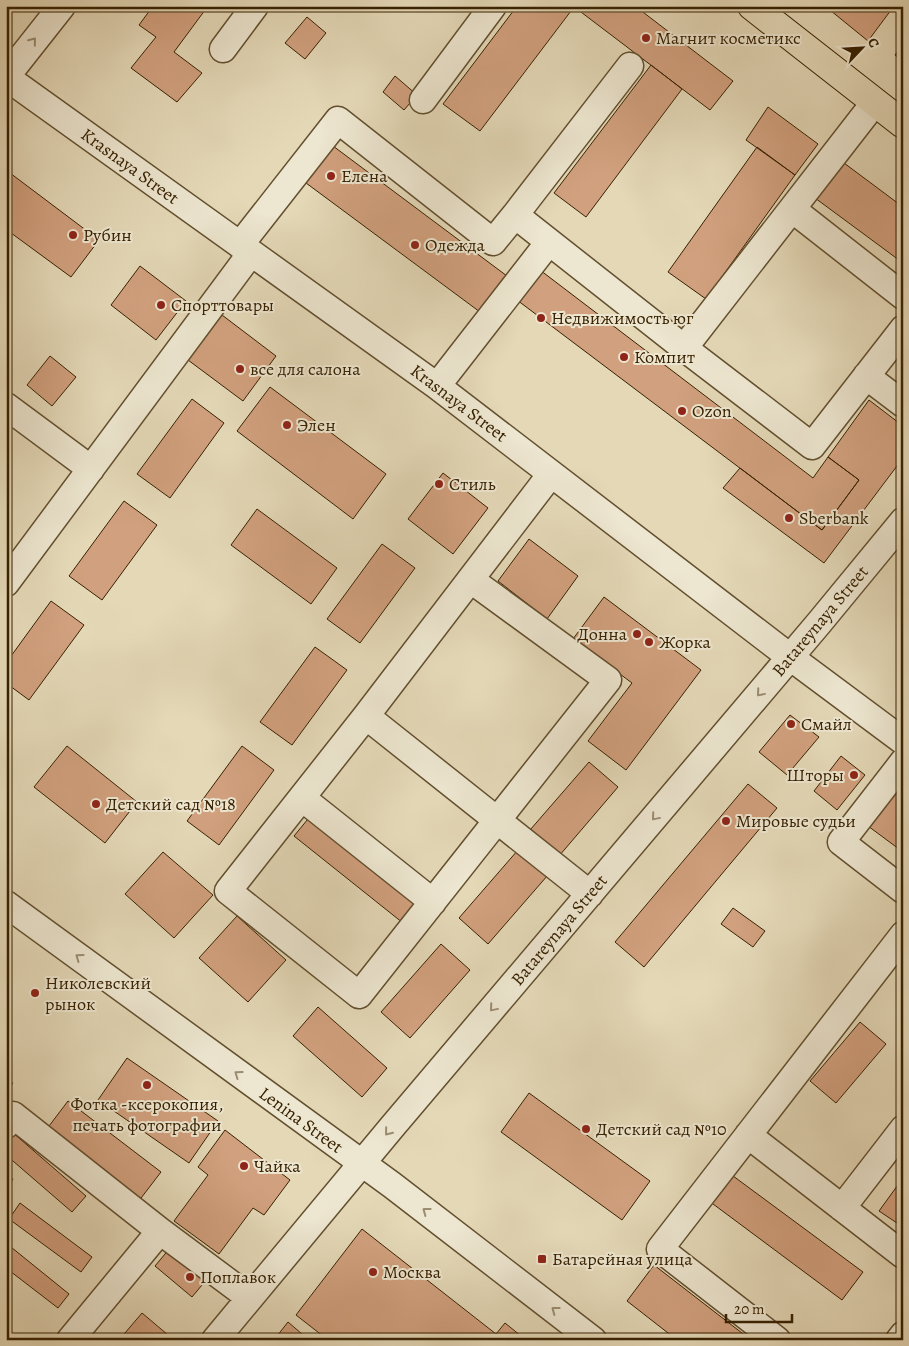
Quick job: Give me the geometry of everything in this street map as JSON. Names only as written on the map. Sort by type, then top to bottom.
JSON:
[{"type":"main road","points":[[752,6],[903,124]]},
{"type":"street","points":[[6,77],[62,6]]},
{"type":"street","points":[[223,49],[255,6]]},
{"type":"street","points":[[423,100],[493,6]]},
{"type":"street","points":[[6,583],[91,469],[338,120],[493,242],[630,66]]},
{"type":"street","name":"Krasnaya Street","points":[[6,77],[437,386],[790,657],[903,741]]},
{"type":"street","points":[[684,348],[875,102]]},
{"type":"street","points":[[792,209],[903,296]]},
{"type":"street","points":[[515,215],[812,446],[903,329]]},
{"type":"street","points":[[437,386],[549,242]]},
{"type":"street","points":[[866,376],[903,404]]},
{"type":"street","points":[[6,406],[91,469]]},
{"type":"street","points":[[471,580],[608,680],[359,995],[228,891],[366,716],[551,474]]},
{"type":"street","name":"Batareynaya Street","points":[[215,1340],[903,521]]},
{"type":"street","points":[[366,716],[590,894]]},
{"type":"street","points":[[903,762],[841,842],[903,890]]},
{"type":"street","points":[[302,798],[433,902]]},
{"type":"street","name":"Lenina Street","points":[[6,904],[362,1164],[593,1340]]},
{"type":"street","points":[[777,1340],[660,1249],[903,935]]},
{"type":"street","points":[[6,1125],[13,1115],[160,1231],[250,1298]]},
{"type":"street","points":[[842,1208],[903,1130]]},
{"type":"street","points":[[748,1135],[903,1255]]},
{"type":"street","points":[[70,1340],[160,1231]]},
{"type":"street","points":[[899,1340],[903,1335]]},
{"type":"building","points":[[153,6],[208,6],[174,52],[202,73],[177,102],[131,68],[156,37],[139,25]]},
{"type":"building","points":[[517,6],[574,7],[480,131],[443,104]]},
{"type":"building","points":[[573,6],[635,6],[733,81],[710,110]]},
{"type":"building","points":[[825,6],[894,6],[868,41]]},
{"type":"building","points":[[307,17],[326,33],[305,59],[285,43]]},
{"type":"building","points":[[903,45],[903,61],[895,55]]},
{"type":"building","points":[[651,65],[682,89],[586,217],[554,193]]},
{"type":"building","points":[[395,76],[417,95],[404,110],[383,92]]},
{"type":"building","points":[[768,107],[818,144],[795,175],[746,140]]},
{"type":"building","points":[[329,143],[507,276],[480,312],[302,180]]},
{"type":"building","points":[[757,147],[795,175],[706,299],[668,272]]},
{"type":"building","points":[[844,163],[903,207],[903,263],[815,198]]},
{"type":"building","points":[[6,170],[99,240],[71,277],[6,231]]},
{"type":"building","points":[[140,266],[186,301],[156,340],[111,305]]},
{"type":"building","points":[[536,267],[813,478],[828,457],[859,480],[822,530],[513,297]]},
{"type":"building","points":[[222,315],[276,356],[243,401],[188,360]]},
{"type":"building","points":[[50,356],[76,377],[52,406],[27,385]]},
{"type":"building","points":[[270,387],[386,474],[353,519],[237,431]]},
{"type":"building","points":[[192,399],[224,423],[170,498],[137,474]]},
{"type":"building","points":[[869,400],[903,426],[903,458],[824,563],[723,488],[740,468],[822,530],[859,480],[828,457]]},
{"type":"building","points":[[443,473],[488,508],[453,554],[408,519]]},
{"type":"building","points":[[124,501],[157,525],[102,600],[69,576]]},
{"type":"building","points":[[257,509],[337,568],[311,604],[231,545]]},
{"type":"building","points":[[529,539],[578,576],[547,619],[498,581]]},
{"type":"building","points":[[382,544],[415,568],[360,643],[327,619]]},
{"type":"building","points":[[604,597],[701,670],[626,770],[588,741],[632,683],[573,639]]},
{"type":"building","points":[[51,601],[84,625],[29,700],[6,683],[6,663]]},
{"type":"building","points":[[315,647],[347,670],[292,745],[260,722]]},
{"type":"building","points":[[790,715],[819,737],[787,775],[759,752]]},
{"type":"building","points":[[67,746],[137,802],[105,843],[34,787]]},
{"type":"building","points":[[242,746],[274,770],[219,845],[187,821]]},
{"type":"building","points":[[841,756],[865,775],[837,810],[814,791]]},
{"type":"building","points":[[589,762],[618,787],[559,856],[530,830]]},
{"type":"building","points":[[748,784],[777,808],[644,967],[615,942]]},
{"type":"building","points":[[896,789],[903,794],[903,852],[868,826]]},
{"type":"building","points":[[308,819],[417,906],[403,923],[294,836]]},
{"type":"building","points":[[518,850],[548,875],[488,944],[459,918]]},
{"type":"building","points":[[163,852],[213,895],[174,938],[125,894]]},
{"type":"building","points":[[733,908],[765,931],[753,947],[721,924]]},
{"type":"building","points":[[237,916],[286,960],[248,1002],[199,958]]},
{"type":"building","points":[[441,944],[470,970],[410,1038],[381,1012]]},
{"type":"building","points":[[318,1007],[387,1068],[362,1097],[293,1036]]},
{"type":"building","points":[[860,1022],[886,1044],[836,1103],[810,1081]]},
{"type":"building","points":[[127,1058],[218,1121],[189,1163],[98,1100]]},
{"type":"building","points":[[6,1078],[13,1083],[6,1092]]},
{"type":"building","points":[[529,1093],[650,1181],[622,1220],[501,1132]]},
{"type":"building","points":[[68,1101],[161,1172],[138,1202],[46,1130]]},
{"type":"building","points":[[225,1130],[290,1180],[264,1215],[253,1208],[219,1254],[174,1221],[208,1175],[198,1167]]},
{"type":"building","points":[[12,1132],[86,1196],[72,1212],[6,1155],[6,1139]]},
{"type":"building","points":[[725,1170],[863,1272],[842,1300],[705,1198]]},
{"type":"building","points":[[6,1174],[13,1179],[6,1189]]},
{"type":"building","points":[[903,1178],[903,1227],[879,1211]]},
{"type":"building","points":[[20,1203],[92,1257],[81,1272],[9,1219]]},
{"type":"building","name":"Москва","points":[[362,1229],[496,1334],[492,1340],[328,1340],[296,1315]]},
{"type":"building","points":[[6,1243],[69,1294],[58,1308],[6,1268]]},
{"type":"building","points":[[170,1248],[207,1279],[192,1297],[155,1266]]},
{"type":"building","points":[[654,1265],[751,1340],[677,1340],[627,1301]]},
{"type":"building","points":[[142,1313],[174,1340],[119,1340]]},
{"type":"building","points":[[288,1322],[309,1340],[282,1340],[277,1336]]},
{"type":"building","points":[[505,1323],[526,1340],[504,1340],[496,1334]]},
{"type":"building","points":[[496,1334],[504,1340],[492,1340]]},
{"type":"place","name":"Магнит косметикс","points":[[646,38]]},
{"type":"place","name":"Елена","points":[[331,176]]},
{"type":"place","name":"Рубин","points":[[73,235]]},
{"type":"place","name":"Одежда","points":[[415,245]]},
{"type":"place","name":"Спорттовары","points":[[161,305]]},
{"type":"place","name":"Недвижимость юг","points":[[541,318]]},
{"type":"place","name":"Компит","points":[[624,357]]},
{"type":"place","name":"все для салона","points":[[240,369]]},
{"type":"place","name":"Ozon","points":[[682,411]]},
{"type":"place","name":"Элен","points":[[287,425]]},
{"type":"place","name":"Стиль","points":[[439,484]]},
{"type":"place","name":"Sberbank","points":[[789,518]]},
{"type":"place","name":"Донна","points":[[637,634]]},
{"type":"place","name":"Жорка","points":[[649,642]]},
{"type":"place","name":"Смайл","points":[[791,724]]},
{"type":"place","name":"Шторы","points":[[854,775]]},
{"type":"place","name":"Детский сад №18","points":[[96,804]]},
{"type":"place","name":"Мировые судьи","points":[[726,821]]},
{"type":"place","name":"Николевский рынок","points":[[35,993]]},
{"type":"place","name":"Фотка -ксерокопия, печать фотографии","points":[[147,1085]]},
{"type":"place","name":"Детский сад №10","points":[[586,1129]]},
{"type":"place","name":"Чайка","points":[[244,1166]]},
{"type":"place","name":"Батарейная улица","points":[[542,1259]]},
{"type":"place","name":"Москва","points":[[373,1272]]},
{"type":"place","name":"Поплавок","points":[[190,1277]]}]
